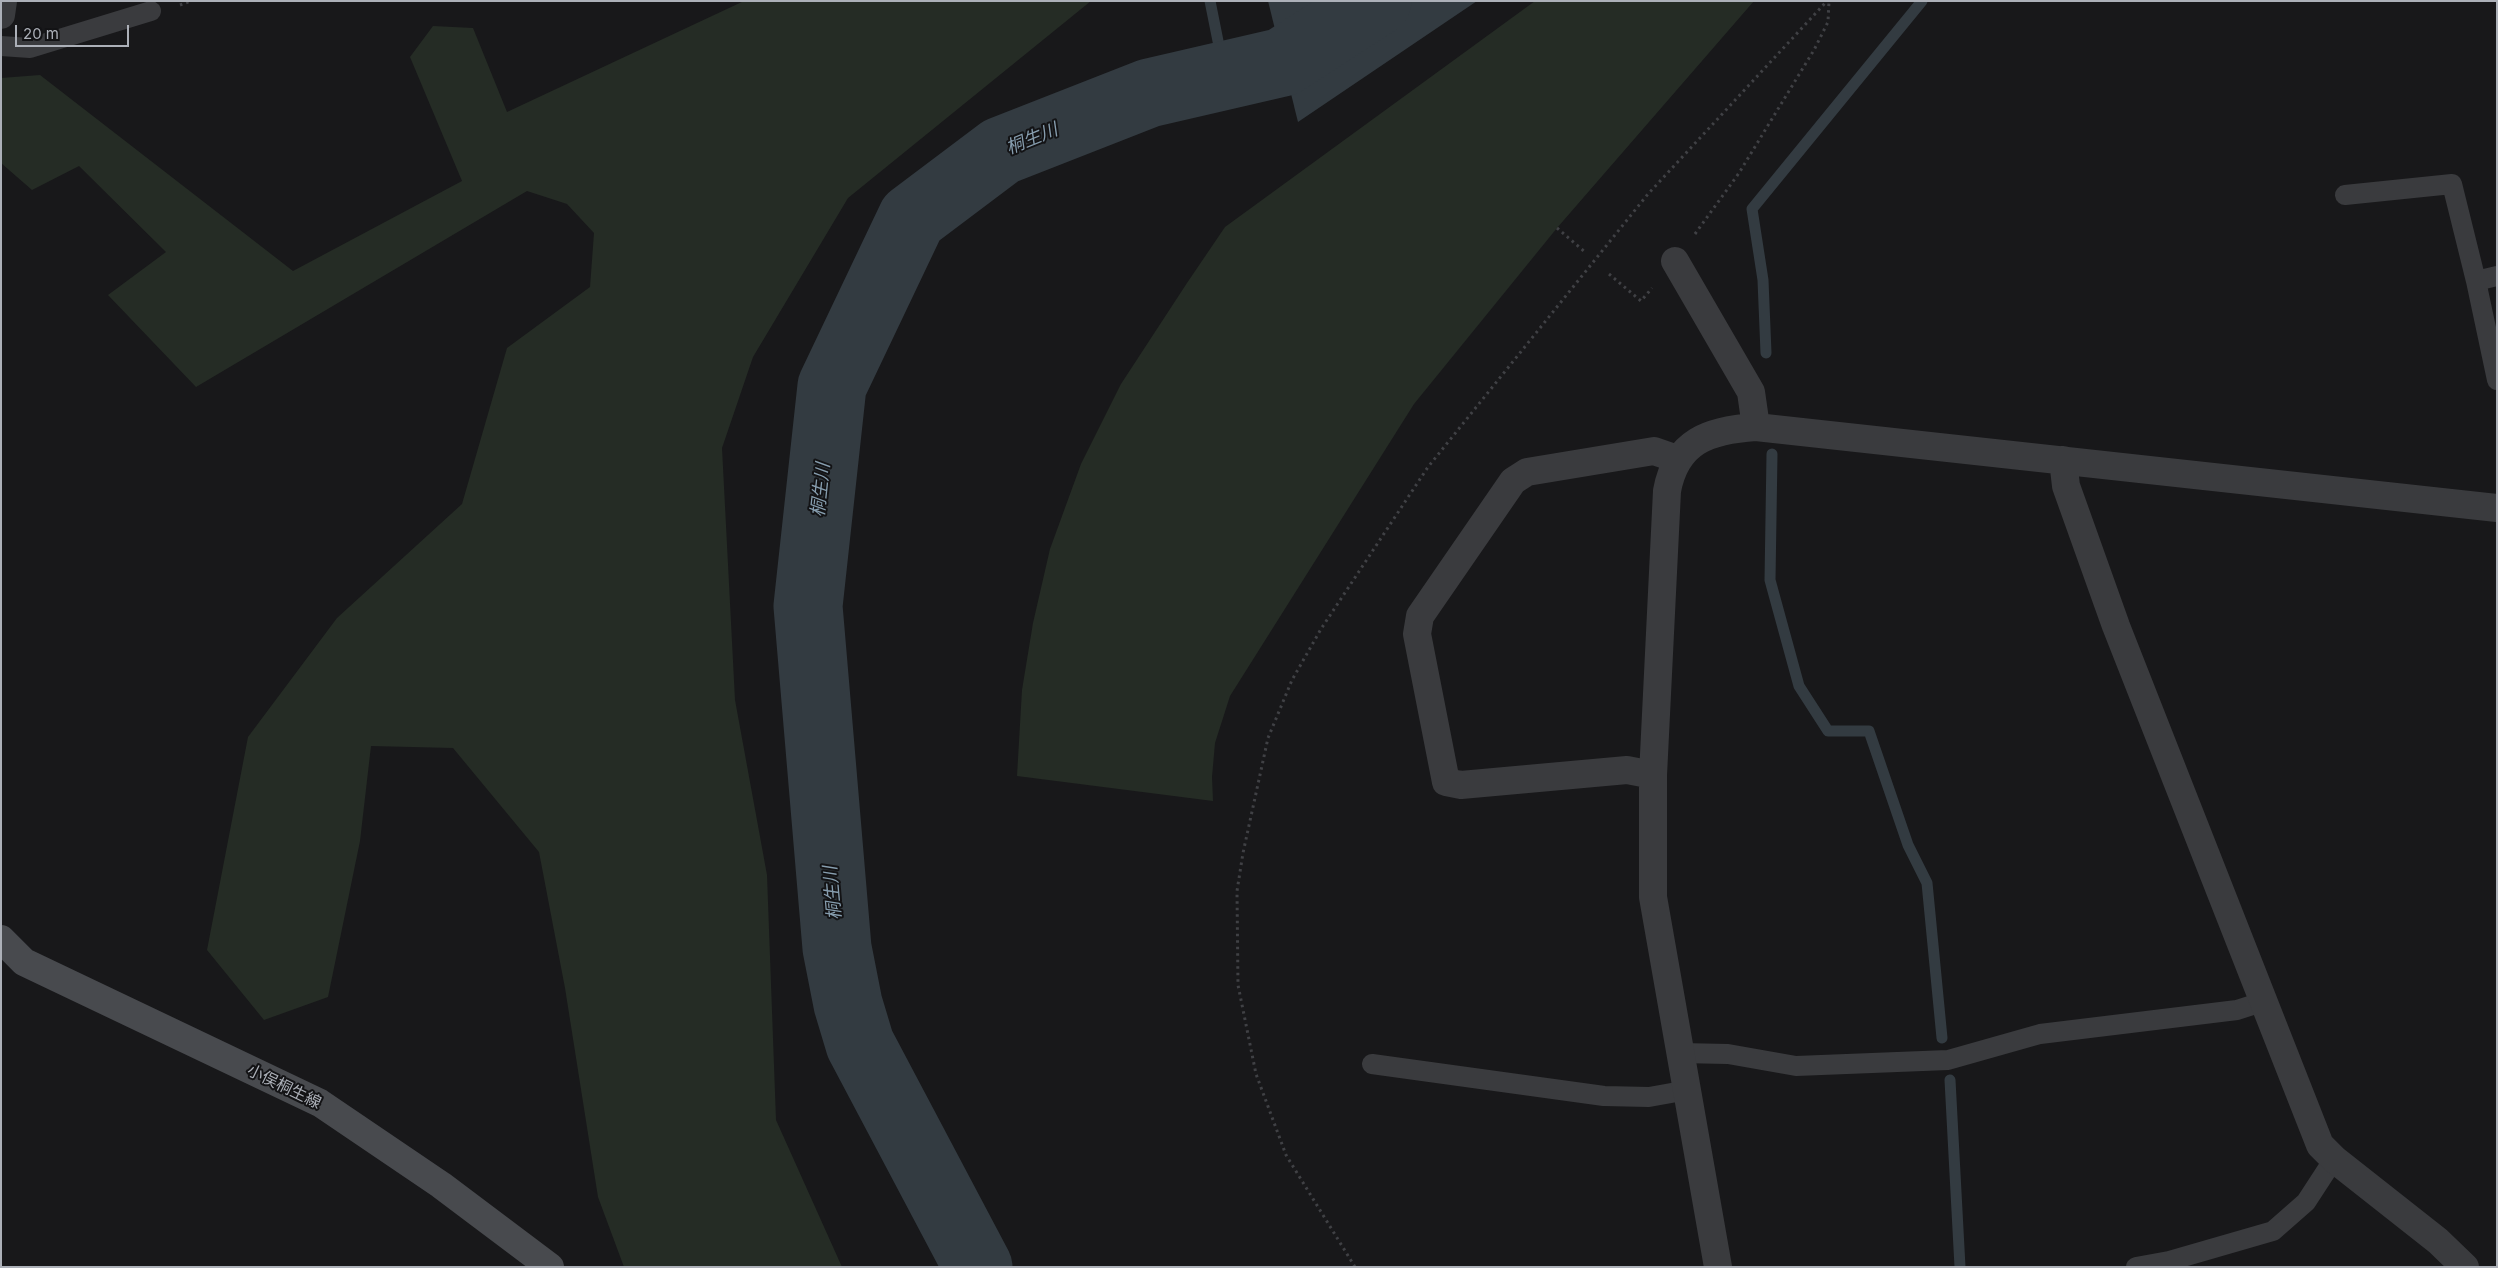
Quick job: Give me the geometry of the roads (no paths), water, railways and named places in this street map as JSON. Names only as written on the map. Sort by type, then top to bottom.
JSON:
[{"type":"main road","name":"小俣桐生線","points":[[1,939],[24,962],[320,1103],[441,1185],[550,1267]]},
{"type":"street","points":[[1,15],[3,1]]},
{"type":"street","points":[[1675,261],[1751,392],[1756,427]]},
{"type":"street","points":[[1718,1267],[1653,897],[1653,775],[1667,491],[1670,473],[1677,459],[1688,447],[1713,434],[1734,428],[1756,427],[2497,508]]},
{"type":"street","points":[[1653,775],[1627,770],[1461,785],[1446,782],[1417,634],[1420,616],[1513,481],[1527,472],[1654,451],[1677,459]]},
{"type":"street","points":[[2063,460],[2066,486],[2116,626],[2320,1145],[2437,1254],[2465,1267]]},
{"type":"lane","points":[[1,46],[30,48],[151,11]]},
{"type":"lane","points":[[2345,195],[2452,184],[2476,280],[2497,380]]},
{"type":"lane","points":[[2476,280],[2497,276]]},
{"type":"lane","points":[[1680,1053],[1728,1054],[1796,1066],[1948,1060],[2040,1034],[2238,1010],[2265,1001]]},
{"type":"lane","points":[[1372,1064],[1604,1096],[1649,1097],[1688,1090]]},
{"type":"lane","points":[[2136,1267],[2169,1261],[2273,1231],[2306,1202],[2334,1159]]},
{"type":"waterway","points":[[1210,1],[1225,76]]},
{"type":"waterway","name":"桐生川","points":[[978,1267],[860,1044],[848,1004],[837,948],[808,606],[832,386],[912,218],[1001,151],[1149,93],[1283,62],[1377,1]]},
{"type":"waterway","points":[[1766,353],[1763,280],[1752,209],[1922,1]]},
{"type":"waterway","points":[[1772,454],[1770,580],[1799,686],[1828,731],[1869,731],[1908,845],[1927,883],[1942,1038]]},
{"type":"waterway","points":[[1950,1080],[1960,1267]]}]
